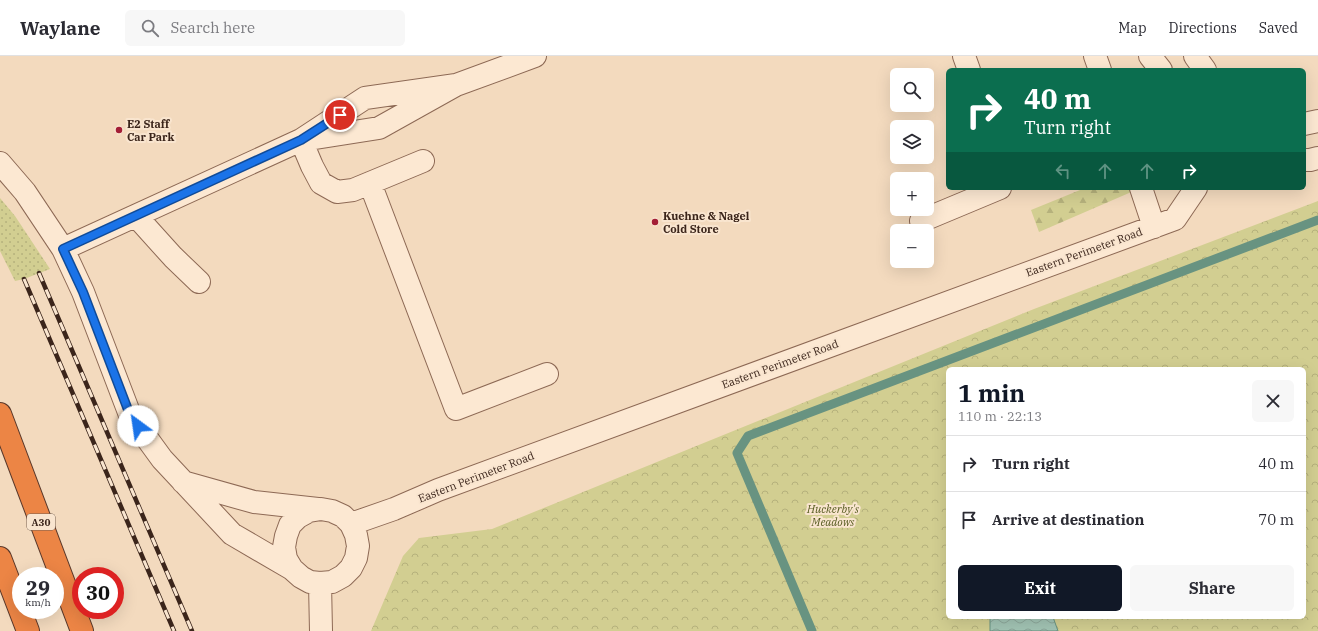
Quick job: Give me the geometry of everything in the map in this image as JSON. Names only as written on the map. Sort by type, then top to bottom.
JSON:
[{"type":"highway","name":"A30","points":[[0,414],[82,631]]},
{"type":"highway","points":[[0,558],[28,631]]},
{"type":"street","points":[[301,140],[379,128],[456,86],[535,56]]},
{"type":"street","points":[[964,56],[968,68]]},
{"type":"street","points":[[1095,56],[1099,68]]},
{"type":"street","points":[[1150,56],[1159,68]]},
{"type":"street","points":[[1195,56],[1204,68]]},
{"type":"street","points":[[63,249],[301,140],[365,98],[456,86]]},
{"type":"street","points":[[1306,124],[1318,121]]},
{"type":"street","points":[[301,140],[321,183],[337,192],[353,190],[423,162]]},
{"type":"street","points":[[1306,160],[1318,158]]},
{"type":"street","points":[[0,164],[25,192],[63,249],[83,292],[130,415],[162,459],[182,482],[232,534],[292,569],[301,577],[310,582],[332,582],[343,576],[351,568],[356,558],[358,546],[356,535],[351,524],[343,516],[332,511],[254,502],[182,482]]},
{"type":"street","points":[[370,183],[456,409],[547,374]]},
{"type":"street","points":[[921,221],[995,190]]},
{"type":"street","points":[[1142,190],[1154,227]]},
{"type":"street","name":"Eastern Perimeter Road","points":[[351,524],[394,509],[446,487],[1175,219],[1195,190]]},
{"type":"street","points":[[136,216],[173,257],[200,282]]},
{"type":"street","points":[[292,569],[286,559],[284,547],[290,525],[298,517],[309,511],[321,509]]},
{"type":"street","points":[[320,583],[321,631]]},
{"type":"green space","points":[[1080,190],[1136,190],[1039,232],[1031,210]]},
{"type":"green space","points":[[0,198],[15,216],[50,269],[15,281],[0,251]]},
{"type":"green space","name":"Huckerby's Meadows","points":[[1318,201],[1318,631],[371,631],[403,556],[419,538],[492,529],[1034,309]]},
{"type":"water","points":[[990,619],[1054,619],[1058,631],[990,631]]},
{"type":"waterway","points":[[812,631],[737,453],[748,436],[1318,220]]},
{"type":"railway","points":[[39,273],[192,631]]},
{"type":"railway","points":[[24,279],[174,631]]},
{"type":"place","name":"E2 Staff Car Park","points":[[119,130]]},
{"type":"place","name":"Kuehne & Nagel Cold Store","points":[[655,222]]},
{"type":"route","points":[[138,426],[130,415],[83,292],[63,249],[301,140],[340,115]]}]
